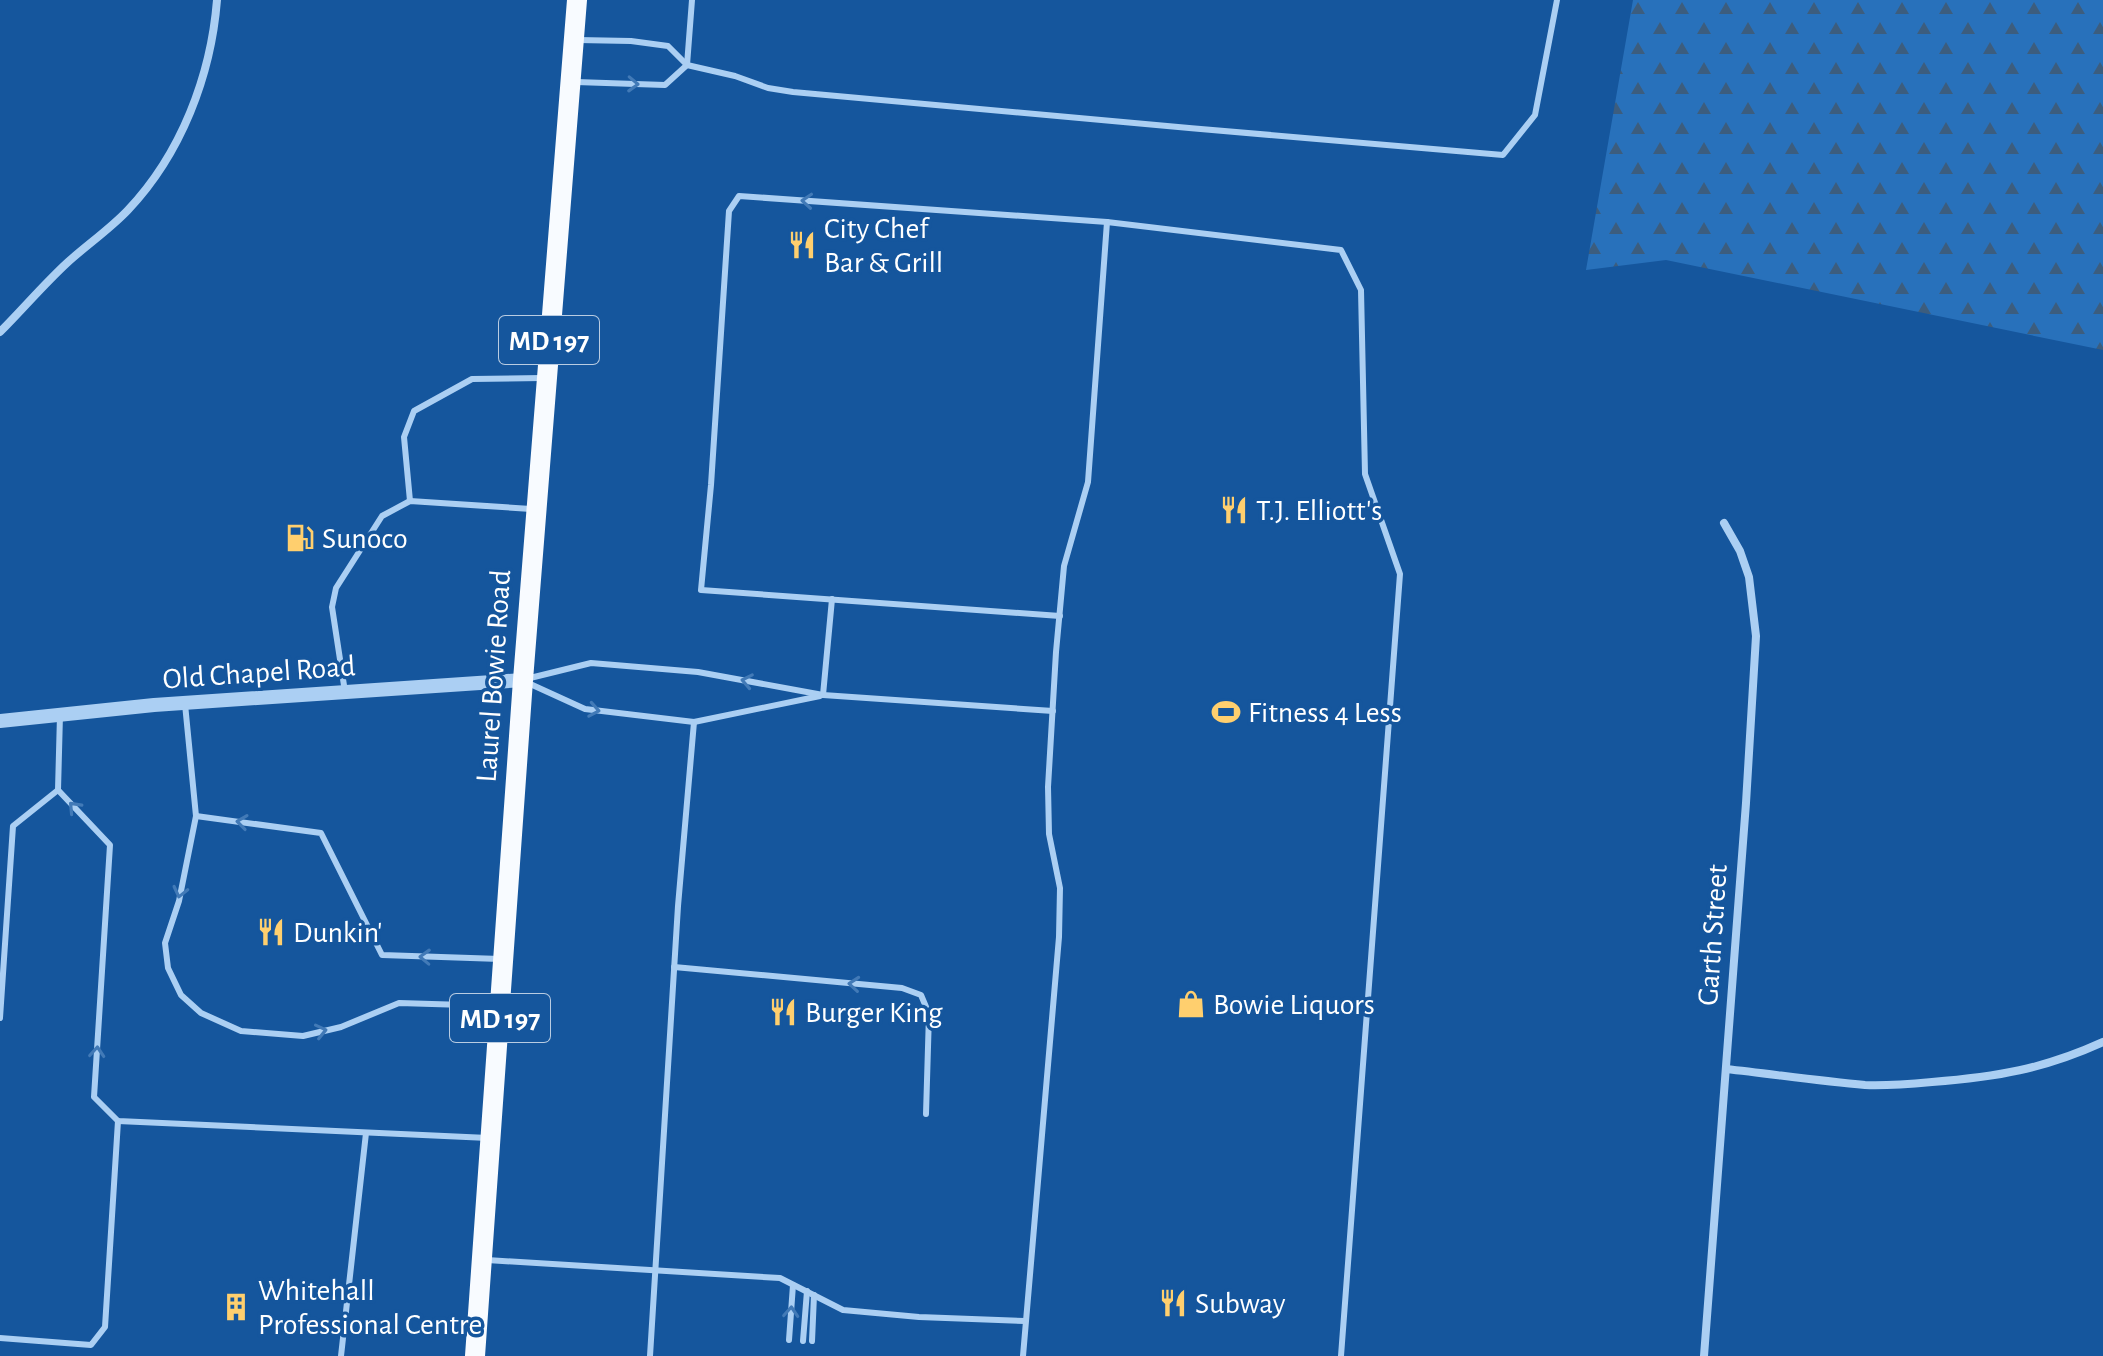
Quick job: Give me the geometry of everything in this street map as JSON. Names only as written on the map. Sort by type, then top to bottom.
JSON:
[{"type":"main road","name":"Laurel Bowie Road","points":[[475,1356],[523,680],[577,0]]},
{"type":"street","points":[[0,332],[66,264],[128,210],[170,153],[200,86],[215,27],[217,0]]},
{"type":"street","name":"Garth Street","points":[[1704,1356],[1756,636],[1749,577],[1740,551],[1724,523]]},
{"type":"street","name":"Old Chapel Road","points":[[0,721],[185,704],[523,680]]},
{"type":"street","points":[[1726,1069],[1867,1085],[1909,1084],[1976,1079],[2024,1071],[2072,1056],[2103,1042]]},
{"type":"lane","points":[[570,82],[665,85],[687,65],[692,0]]},
{"type":"lane","points":[[574,40],[631,41],[668,46],[687,65],[793,92],[1323,142],[1503,155],[1535,115],[1557,0]]},
{"type":"lane","points":[[1060,616],[701,590],[729,211],[739,196],[1107,222],[1341,250],[1361,290],[1365,474],[1400,574],[1341,1356]]},
{"type":"lane","points":[[1023,1356],[1059,937],[1060,888],[1049,834],[1048,787],[1060,616],[1064,566],[1088,482],[1107,222]]},
{"type":"lane","points":[[410,501],[404,437],[414,411],[472,379],[546,378]]},
{"type":"lane","points":[[345,692],[332,607],[336,588],[382,516],[410,501],[536,510]]},
{"type":"lane","points":[[823,695],[832,599]]},
{"type":"lane","points":[[523,680],[591,663],[698,672],[823,695],[1053,711]]},
{"type":"lane","points":[[523,680],[585,709],[694,722],[823,695]]},
{"type":"lane","points":[[185,704],[196,816],[179,901],[165,943],[168,968],[181,995],[201,1013],[241,1031],[303,1036],[341,1027],[399,1003],[501,1006]]},
{"type":"lane","points":[[60,715],[58,790],[110,845],[94,1097],[118,1121],[492,1138]]},
{"type":"lane","points":[[650,1356],[674,967],[694,722]]},
{"type":"lane","points":[[0,1018],[13,826],[58,790]]},
{"type":"lane","points":[[196,816],[321,833],[382,955],[503,960]]},
{"type":"lane","points":[[674,967],[902,988],[921,995],[929,1014],[926,1114]]},
{"type":"lane","points":[[0,1338],[91,1345],[105,1327],[118,1121]]},
{"type":"lane","points":[[341,1356],[366,1133]]},
{"type":"lane","points":[[483,1259],[780,1278],[843,1310],[919,1317],[1025,1321]]},
{"type":"lane","points":[[789,1340],[793,1285]]},
{"type":"lane","points":[[803,1341],[810,1293]]},
{"type":"lane","points":[[810,1293],[812,1341]]},
{"type":"green space","points":[[1633,0],[2103,0],[2103,350],[1666,260],[1586,270]]},
{"type":"place","name":"City Chef Bar & Grill","points":[[802,245]]},
{"type":"place","name":"T.J. Elliott's","points":[[1234,510]]},
{"type":"place","name":"Sunoco","points":[[300,538]]},
{"type":"place","name":"Fitness 4 Less","points":[[1226,712]]},
{"type":"place","name":"Dunkin'","points":[[271,932]]},
{"type":"place","name":"Bowie Liquors","points":[[1191,1004]]},
{"type":"place","name":"Burger King","points":[[783,1012]]},
{"type":"place","name":"Subway","points":[[1173,1303]]},
{"type":"place","name":"Whitehall Professional Centre","points":[[236,1307]]}]
